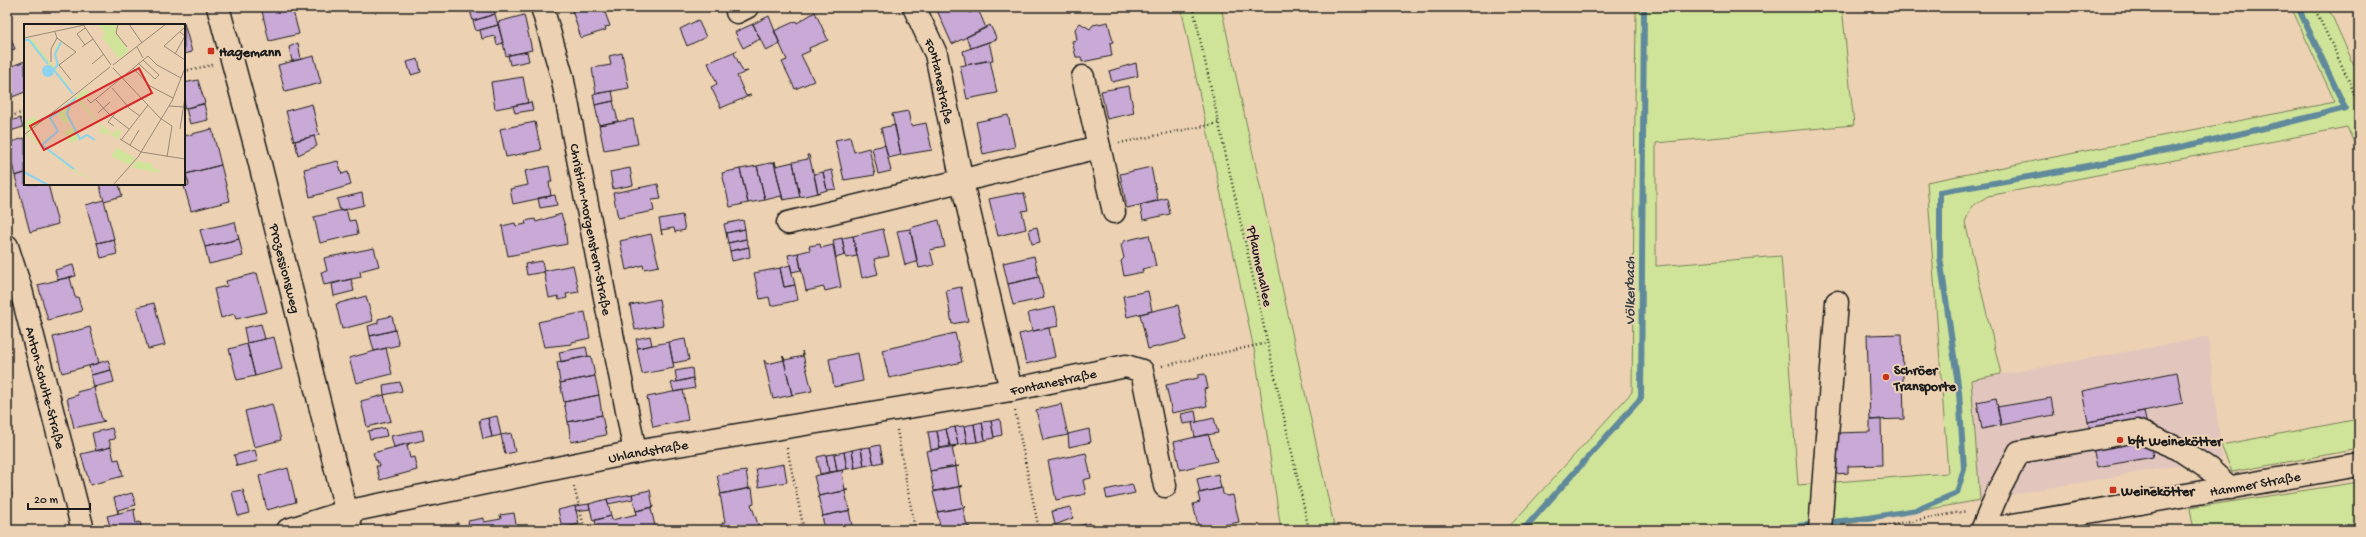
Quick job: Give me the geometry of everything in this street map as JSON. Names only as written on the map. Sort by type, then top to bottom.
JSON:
[{"type":"street","name":"Prozessionsweg","points":[[218,7],[258,156],[348,521]]},
{"type":"street","name":"Christian-Morgenstern-Straße","points":[[542,7],[562,76],[635,452]]},
{"type":"street","name":"Fontanestraße","points":[[914,7],[936,54],[962,182],[1011,390],[1126,366],[1142,371]]},
{"type":"street","points":[[1083,77],[1114,212]]},
{"type":"street","points":[[788,223],[962,182],[1099,147]]},
{"type":"street","name":"Anton-Schulte-Straße","points":[[7,246],[21,290],[83,530]]},
{"type":"street","points":[[1820,523],[1837,302]]},
{"type":"street","points":[[1142,371],[1165,486]]},
{"type":"street","name":"Uhlandstraße","points":[[288,530],[348,521],[635,452],[1011,390]]},
{"type":"street","points":[[1983,530],[1999,490],[2019,452],[2137,431],[2179,449],[2209,469],[2230,488]]},
{"type":"street","name":"Hammer Straße","points":[[1983,530],[2359,465]]},
{"type":"path","name":"Pflaumenallee","points":[[1193,7],[1220,123],[1309,530]]},
{"type":"path","points":[[2314,7],[2351,85],[2359,111]]},
{"type":"path","points":[[185,71],[232,61]]},
{"type":"path","points":[[7,117],[24,112]]},
{"type":"path","points":[[1099,147],[1220,123]]},
{"type":"path","points":[[1142,371],[1267,343]]},
{"type":"path","points":[[1011,390],[1039,530]]},
{"type":"path","points":[[894,410],[915,530]]},
{"type":"path","points":[[783,428],[804,530]]},
{"type":"path","points":[[580,511],[585,530]]},
{"type":"shaded area","points":[[2208,337],[2222,458],[1980,500],[1971,380]]},
{"type":"green space","points":[[1181,7],[1221,7],[1335,530],[1281,530],[1255,354]]},
{"type":"green space","points":[[1636,7],[1842,7],[1854,125],[1656,143],[1656,266],[1781,256],[1798,485],[1948,473],[1927,182],[2335,102],[2291,7],[2328,7],[2359,76],[2359,154],[2347,127],[1988,196],[1972,206],[1965,222],[2001,374],[1971,380],[1980,500],[1814,530],[1506,530],[1632,392]]},
{"type":"green space","points":[[2359,419],[2359,449],[2232,472],[2221,445]]},
{"type":"green space","points":[[2359,482],[2359,530],[2194,530],[2190,508]]},
{"type":"building","points":[[145,7],[161,7],[146,11]]},
{"type":"building","points":[[261,7],[292,7],[299,34],[269,41]]},
{"type":"building","points":[[480,7],[493,7],[495,14],[473,21],[470,10]]},
{"type":"building","points":[[571,7],[603,7],[610,26],[605,27],[606,30],[581,38]]},
{"type":"building","points":[[967,7],[969,13],[978,9],[986,28],[952,44],[936,8]]},
{"type":"building","points":[[815,12],[828,40],[809,48],[810,51],[801,55],[814,81],[795,89],[782,62],[787,60],[774,31],[796,21],[797,23]]},
{"type":"building","points":[[495,14],[498,25],[476,31],[473,21]]},
{"type":"building","points":[[524,15],[532,50],[506,56],[498,22]]},
{"type":"building","points":[[769,16],[780,44],[766,51],[753,24]]},
{"type":"building","points":[[698,20],[706,37],[687,46],[680,29]]},
{"type":"building","points":[[1108,22],[1113,42],[1110,43],[1112,56],[1082,62],[1081,57],[1076,57],[1072,41],[1077,40],[1075,29],[1080,23],[1090,29],[1093,25]]},
{"type":"building","points":[[753,24],[760,39],[743,48],[735,32]]},
{"type":"building","points":[[498,25],[503,43],[497,45],[495,36],[482,39],[480,30]]},
{"type":"building","points":[[990,25],[997,39],[971,48],[966,37]]},
{"type":"building","points":[[185,27],[192,52],[185,54]]},
{"type":"building","points":[[11,39],[15,49],[7,51],[7,40]]},
{"type":"building","points":[[989,42],[993,60],[966,65],[963,51]]},
{"type":"building","points":[[298,43],[301,59],[292,61],[289,47]]},
{"type":"building","points":[[738,50],[734,53],[743,72],[748,71],[737,76],[746,96],[751,95],[721,108],[711,87],[717,84],[708,63]]},
{"type":"building","points":[[527,52],[529,61],[510,65],[508,55]]},
{"type":"building","points":[[622,53],[629,88],[596,94],[592,68],[611,65],[609,56]]},
{"type":"building","points":[[314,56],[321,83],[285,92],[278,65]]},
{"type":"building","points":[[418,59],[421,72],[411,75],[407,62]]},
{"type":"building","points":[[990,60],[997,93],[967,99],[960,66]]},
{"type":"building","points":[[10,61],[12,66],[24,61],[24,92],[7,99],[7,62]]},
{"type":"building","points":[[1136,63],[1138,76],[1112,82],[1109,71]]},
{"type":"building","points":[[523,77],[528,103],[495,109],[491,82]]},
{"type":"building","points":[[198,80],[205,103],[185,109],[185,83]]},
{"type":"building","points":[[1129,86],[1134,113],[1107,119],[1101,91]]},
{"type":"building","points":[[612,91],[614,101],[595,105],[593,94]]},
{"type":"building","points":[[613,101],[618,121],[599,125],[595,105]]},
{"type":"building","points":[[531,102],[533,110],[515,113],[513,106]]},
{"type":"building","points":[[204,104],[208,120],[190,124],[186,108]]},
{"type":"building","points":[[312,104],[319,135],[294,141],[286,111]]},
{"type":"building","points":[[908,111],[911,126],[926,123],[932,150],[901,155],[892,114]]},
{"type":"building","points":[[1008,115],[1015,147],[983,154],[976,122]]},
{"type":"building","points":[[20,118],[23,127],[7,132],[7,122]]},
{"type":"building","points":[[633,119],[638,144],[604,150],[599,125]]},
{"type":"building","points":[[535,122],[541,150],[506,157],[500,129]]},
{"type":"building","points":[[895,125],[901,155],[888,158],[881,128]]},
{"type":"building","points":[[212,129],[221,165],[186,174],[185,136]]},
{"type":"building","points":[[314,136],[317,146],[298,155],[295,141]]},
{"type":"building","points":[[850,137],[854,152],[869,148],[875,175],[844,180],[835,140]]},
{"type":"building","points":[[24,138],[24,173],[15,176],[7,143]]},
{"type":"building","points":[[885,145],[891,171],[878,174],[872,148]]},
{"type":"building","points":[[807,155],[809,155],[818,193],[800,197],[793,162],[808,159]]},
{"type":"building","points":[[338,161],[342,174],[348,172],[351,185],[310,197],[304,169]]},
{"type":"building","points":[[775,161],[776,166],[793,162],[800,197],[783,200],[774,162]]},
{"type":"building","points":[[774,162],[783,200],[781,196],[765,200],[757,166]]},
{"type":"building","points":[[221,165],[230,201],[191,211],[184,186],[189,185],[186,174]]},
{"type":"building","points":[[549,166],[552,182],[549,182],[551,196],[513,204],[510,189],[528,185],[525,171]]},
{"type":"building","points":[[757,166],[765,200],[748,203],[740,169]]},
{"type":"building","points":[[1151,167],[1158,201],[1127,208],[1120,174]]},
{"type":"building","points":[[630,168],[633,185],[613,189],[610,172]]},
{"type":"building","points":[[740,169],[748,203],[730,207],[722,173]]},
{"type":"building","points":[[832,170],[836,189],[827,190],[823,172]]},
{"type":"building","points":[[823,172],[827,190],[818,193],[814,174]]},
{"type":"building","points":[[24,173],[24,185],[48,185],[58,224],[30,232],[15,176]]},
{"type":"building","points":[[658,184],[661,199],[652,200],[654,211],[618,218],[613,193]]},
{"type":"building","points":[[99,185],[119,185],[122,196],[104,201]]},
{"type":"building","points":[[362,193],[364,205],[340,211],[337,199]]},
{"type":"building","points":[[1024,193],[1028,210],[1022,211],[1026,229],[998,236],[989,199]]},
{"type":"building","points":[[555,195],[557,205],[540,208],[538,198]]},
{"type":"building","points":[[1167,198],[1170,214],[1143,220],[1140,205]]},
{"type":"building","points":[[104,200],[114,239],[97,243],[86,205]]},
{"type":"building","points":[[346,209],[349,221],[355,220],[358,234],[320,243],[314,217]]},
{"type":"building","points":[[561,214],[565,226],[567,244],[508,256],[502,226],[515,223],[516,226],[526,224],[525,221],[535,219],[536,222]]},
{"type":"building","points":[[682,215],[685,230],[675,232],[674,228],[661,230],[659,219]]},
{"type":"building","points":[[743,220],[745,229],[726,233],[724,224]]},
{"type":"building","points":[[939,220],[945,247],[930,250],[934,265],[919,268],[910,228]]},
{"type":"building","points":[[235,222],[239,239],[205,247],[200,230]]},
{"type":"building","points":[[1037,227],[1040,242],[1032,244],[1029,229]]},
{"type":"building","points":[[745,229],[746,239],[728,243],[726,233]]},
{"type":"building","points":[[883,229],[889,256],[874,259],[878,274],[862,278],[853,236]]},
{"type":"building","points":[[910,229],[917,262],[905,265],[897,231]]},
{"type":"building","points":[[651,234],[659,266],[644,269],[643,265],[626,270],[620,241]]},
{"type":"building","points":[[1149,235],[1156,266],[1142,269],[1143,272],[1124,276],[1121,261],[1124,258],[1121,245],[1124,241]]},
{"type":"building","points":[[853,236],[857,256],[846,258],[842,238]]},
{"type":"building","points":[[842,238],[845,255],[836,258],[833,240]]},
{"type":"building","points":[[114,239],[117,254],[101,258],[97,243]]},
{"type":"building","points":[[239,239],[243,256],[209,264],[205,247]]},
{"type":"building","points":[[746,239],[749,247],[730,251],[728,243]]},
{"type":"building","points":[[820,244],[821,248],[833,245],[841,287],[825,291],[824,287],[806,291],[798,253],[810,250],[809,246]]},
{"type":"building","points":[[749,247],[750,257],[732,261],[730,251]]},
{"type":"building","points":[[374,248],[379,266],[360,271],[361,277],[324,285],[321,272],[327,271],[324,258]]},
{"type":"building","points":[[798,253],[801,270],[792,272],[788,255]]},
{"type":"building","points":[[1034,256],[1039,277],[1008,284],[1003,263]]},
{"type":"building","points":[[542,261],[544,272],[527,275],[525,264]]},
{"type":"building","points":[[73,265],[76,276],[58,280],[55,270]]},
{"type":"building","points":[[573,265],[579,292],[566,294],[567,298],[559,300],[558,296],[549,298],[544,271]]},
{"type":"building","points":[[790,265],[795,285],[784,287],[780,268]]},
{"type":"building","points":[[780,268],[784,287],[795,285],[798,300],[771,306],[769,297],[760,299],[754,273]]},
{"type":"building","points":[[257,273],[267,312],[236,319],[234,314],[221,318],[214,289],[227,286],[226,281]]},
{"type":"building","points":[[73,276],[70,278],[75,297],[78,297],[82,311],[48,320],[38,285]]},
{"type":"building","points":[[1039,277],[1044,298],[1013,305],[1008,284]]},
{"type":"building","points":[[351,279],[354,291],[334,296],[332,284]]},
{"type":"building","points":[[961,287],[968,321],[952,324],[946,290]]},
{"type":"building","points":[[1148,291],[1152,311],[1127,317],[1123,296]]},
{"type":"building","points":[[366,296],[373,321],[342,329],[336,304]]},
{"type":"building","points":[[659,299],[663,325],[635,330],[630,305]]},
{"type":"building","points":[[154,303],[165,345],[148,349],[137,307]]},
{"type":"building","points":[[1178,305],[1186,340],[1148,349],[1140,314]]},
{"type":"building","points":[[1055,307],[1059,326],[1032,331],[1028,313]]},
{"type":"building","points":[[585,312],[590,338],[572,342],[572,344],[544,347],[538,322]]},
{"type":"building","points":[[392,316],[395,330],[370,336],[368,326],[378,323],[378,319]]},
{"type":"building","points":[[261,324],[265,339],[247,343],[244,328]]},
{"type":"building","points":[[90,327],[99,363],[62,373],[53,337]]},
{"type":"building","points":[[1049,328],[1055,357],[1026,364],[1019,334]]},
{"type":"building","points":[[395,330],[399,345],[374,351],[370,336]]},
{"type":"building","points":[[955,333],[962,362],[889,378],[882,350]]},
{"type":"building","name":"Schröer Transporte","points":[[1902,334],[1904,419],[1870,420],[1867,335]]},
{"type":"building","points":[[650,336],[652,345],[638,348],[636,339]]},
{"type":"building","points":[[274,337],[282,369],[255,376],[247,343]]},
{"type":"building","points":[[685,339],[689,360],[673,363],[669,342]]},
{"type":"building","points":[[669,342],[674,368],[642,374],[637,348]]},
{"type":"building","points":[[247,344],[255,376],[237,380],[229,349]]},
{"type":"building","points":[[586,347],[588,356],[561,362],[559,352]]},
{"type":"building","points":[[386,348],[392,374],[356,383],[349,358]]},
{"type":"building","points":[[802,351],[812,391],[792,395],[783,356],[785,360],[803,356]]},
{"type":"building","points":[[858,353],[863,381],[834,387],[829,359]]},
{"type":"building","points":[[591,356],[595,376],[560,383],[557,362]]},
{"type":"building","points":[[108,360],[111,370],[91,375],[89,366]]},
{"type":"building","points":[[764,360],[767,364],[784,360],[792,395],[773,399]]},
{"type":"building","points":[[692,368],[693,378],[677,382],[675,371]]},
{"type":"building","points":[[111,370],[114,382],[94,387],[91,375]]},
{"type":"building","points":[[2177,372],[2183,403],[2088,422],[2082,391]]},
{"type":"building","points":[[1205,374],[1208,388],[1204,389],[1207,406],[1172,413],[1166,385],[1198,378],[1198,375]]},
{"type":"building","points":[[595,376],[599,395],[564,402],[560,383]]},
{"type":"building","points":[[693,378],[695,388],[674,392],[671,383]]},
{"type":"building","points":[[400,382],[402,391],[384,395],[383,385]]},
{"type":"building","points":[[96,387],[94,388],[102,420],[105,421],[74,428],[67,398],[78,395],[77,392]]},
{"type":"building","points":[[683,390],[688,420],[653,427],[647,397]]},
{"type":"building","points":[[384,395],[391,421],[367,427],[361,401]]},
{"type":"building","points":[[599,395],[602,415],[568,422],[564,402]]},
{"type":"building","points":[[1996,398],[2001,425],[1982,429],[1977,402]]},
{"type":"building","points":[[2051,398],[2054,415],[2001,425],[1997,407]]},
{"type":"building","points":[[272,404],[281,440],[254,447],[245,411]]},
{"type":"building","points":[[1061,404],[1068,435],[1043,440],[1036,410]]},
{"type":"building","points":[[1195,411],[1197,422],[1183,424],[1181,414]]},
{"type":"building","name":"bft Weinekötter","points":[[2144,411],[2153,457],[2097,467],[2088,422]]},
{"type":"building","points":[[602,415],[606,435],[571,442],[568,422]]},
{"type":"building","points":[[497,416],[501,435],[492,437],[488,418]]},
{"type":"building","points":[[488,418],[492,437],[483,439],[479,420]]},
{"type":"building","points":[[1214,418],[1218,433],[1195,437],[1192,423]]},
{"type":"building","points":[[1000,419],[1002,435],[994,437],[991,421]]},
{"type":"building","points":[[1881,419],[1882,465],[1848,466],[1848,473],[1836,474],[1834,433],[1870,432],[1870,420]]},
{"type":"building","points":[[991,421],[994,438],[985,440],[982,422]]},
{"type":"building","points":[[982,422],[985,440],[977,442],[974,424]]},
{"type":"building","points":[[974,424],[977,442],[967,443],[964,426]]},
{"type":"building","points":[[964,426],[967,443],[958,445],[955,427]]},
{"type":"building","points":[[955,427],[958,445],[950,446],[946,429]]},
{"type":"building","points":[[112,428],[115,439],[109,440],[111,447],[96,451],[92,433]]},
{"type":"building","points":[[385,428],[387,436],[370,439],[368,431]]},
{"type":"building","points":[[946,429],[950,446],[940,448],[937,431]]},
{"type":"building","points":[[1089,429],[1091,442],[1069,447],[1068,434]]},
{"type":"building","points":[[422,430],[424,440],[394,447],[391,436]]},
{"type":"building","points":[[937,431],[940,448],[931,450],[928,432]]},
{"type":"building","points":[[511,433],[515,452],[505,454],[501,435]]},
{"type":"building","points":[[1208,434],[1217,461],[1180,470],[1174,442]]},
{"type":"building","points":[[410,443],[407,446],[410,458],[414,457],[417,470],[380,480],[376,466],[379,466],[373,453]]},
{"type":"building","points":[[880,445],[883,462],[874,464],[870,447]]},
{"type":"building","points":[[956,446],[952,448],[956,466],[930,471],[926,451]]},
{"type":"building","points":[[111,447],[114,460],[119,459],[123,476],[90,485],[81,454]]},
{"type":"building","points":[[870,447],[874,464],[864,466],[861,448]]},
{"type":"building","points":[[861,448],[864,466],[855,468],[852,450]]},
{"type":"building","points":[[255,450],[258,461],[237,466],[234,455]]},
{"type":"building","points":[[852,450],[855,468],[847,469],[844,452]]},
{"type":"building","points":[[844,452],[847,469],[837,471],[834,454]]},
{"type":"building","points":[[1086,453],[1091,478],[1083,480],[1086,494],[1056,500],[1048,461]]},
{"type":"building","points":[[834,454],[837,471],[829,472],[826,455]]},
{"type":"building","points":[[826,455],[829,472],[820,474],[817,457]]},
{"type":"building","points":[[784,464],[787,482],[759,487],[756,469]]},
{"type":"building","points":[[959,466],[956,467],[959,486],[963,486],[934,491],[930,471]]},
{"type":"building","points":[[288,468],[296,502],[267,510],[259,476]]},
{"type":"building","points":[[844,470],[842,472],[845,490],[848,490],[819,496],[814,476]]},
{"type":"building","points":[[746,471],[749,488],[721,494],[717,475]]},
{"type":"building","points":[[1218,474],[1221,488],[1200,493],[1197,479]]},
{"type":"building","points":[[10,483],[12,495],[7,496],[7,484]]},
{"type":"building","points":[[1132,484],[1135,493],[1107,499],[1105,490]]},
{"type":"building","points":[[963,486],[960,488],[963,506],[966,507],[938,512],[933,492]]},
{"type":"building","points":[[752,488],[754,503],[751,504],[760,530],[723,530],[722,523],[725,522],[720,494]]},
{"type":"building","points":[[1222,488],[1223,494],[1227,496],[1233,495],[1239,522],[1199,530],[1193,504],[1200,502],[1198,493]]},
{"type":"building","points":[[243,490],[249,513],[238,516],[232,492]]},
{"type":"building","points":[[650,490],[653,507],[636,511],[632,494]]},
{"type":"building","points":[[845,491],[849,510],[851,510],[823,516],[818,496]]},
{"type":"building","points":[[132,493],[136,505],[118,510],[118,513],[114,498]]},
{"type":"building","points":[[632,494],[633,499],[608,504],[607,499]]},
{"type":"building","points":[[607,499],[611,516],[593,521],[589,504]]},
{"type":"building","points":[[589,504],[590,509],[576,511],[575,506]]},
{"type":"building","points":[[575,506],[579,524],[562,528],[558,510]]},
{"type":"building","points":[[653,507],[651,509],[656,530],[597,530],[595,520],[611,516],[612,520],[637,514],[636,511]]},
{"type":"building","points":[[966,507],[963,508],[967,526],[970,527],[941,530],[937,512]]},
{"type":"building","points":[[1070,507],[1073,518],[1055,525],[1052,511]]},
{"type":"building","points":[[136,509],[134,511],[136,523],[140,522],[142,530],[111,530],[107,516]]},
{"type":"building","points":[[851,510],[849,511],[853,530],[825,530],[822,516]]},
{"type":"building","points":[[514,513],[517,530],[460,530],[459,526],[469,525],[468,521],[484,518],[484,522],[501,519],[500,515]]},
{"type":"building","points":[[456,523],[458,523],[460,530],[431,530],[431,528],[446,525],[447,529],[457,527]]},
{"type":"building","points":[[1090,523],[1092,530],[1066,530],[1066,529]]},
{"type":"waterway","name":"Völkerbach","points":[[1523,530],[1641,398],[1644,7]]},
{"type":"waterway","points":[[1763,530],[1868,518],[1917,510],[1957,493],[1964,469],[1959,392],[1940,257],[1940,192],[2042,175],[2143,155],[2244,133],[2345,108],[2298,7]]},
{"type":"place","name":"Hagemann","points":[[211,51]]},
{"type":"place","name":"Schröer Transporte","points":[[1886,377]]},
{"type":"place","name":"bft Weinekötter","points":[[2120,440]]},
{"type":"place","name":"Weinekötter","points":[[2113,490]]}]
